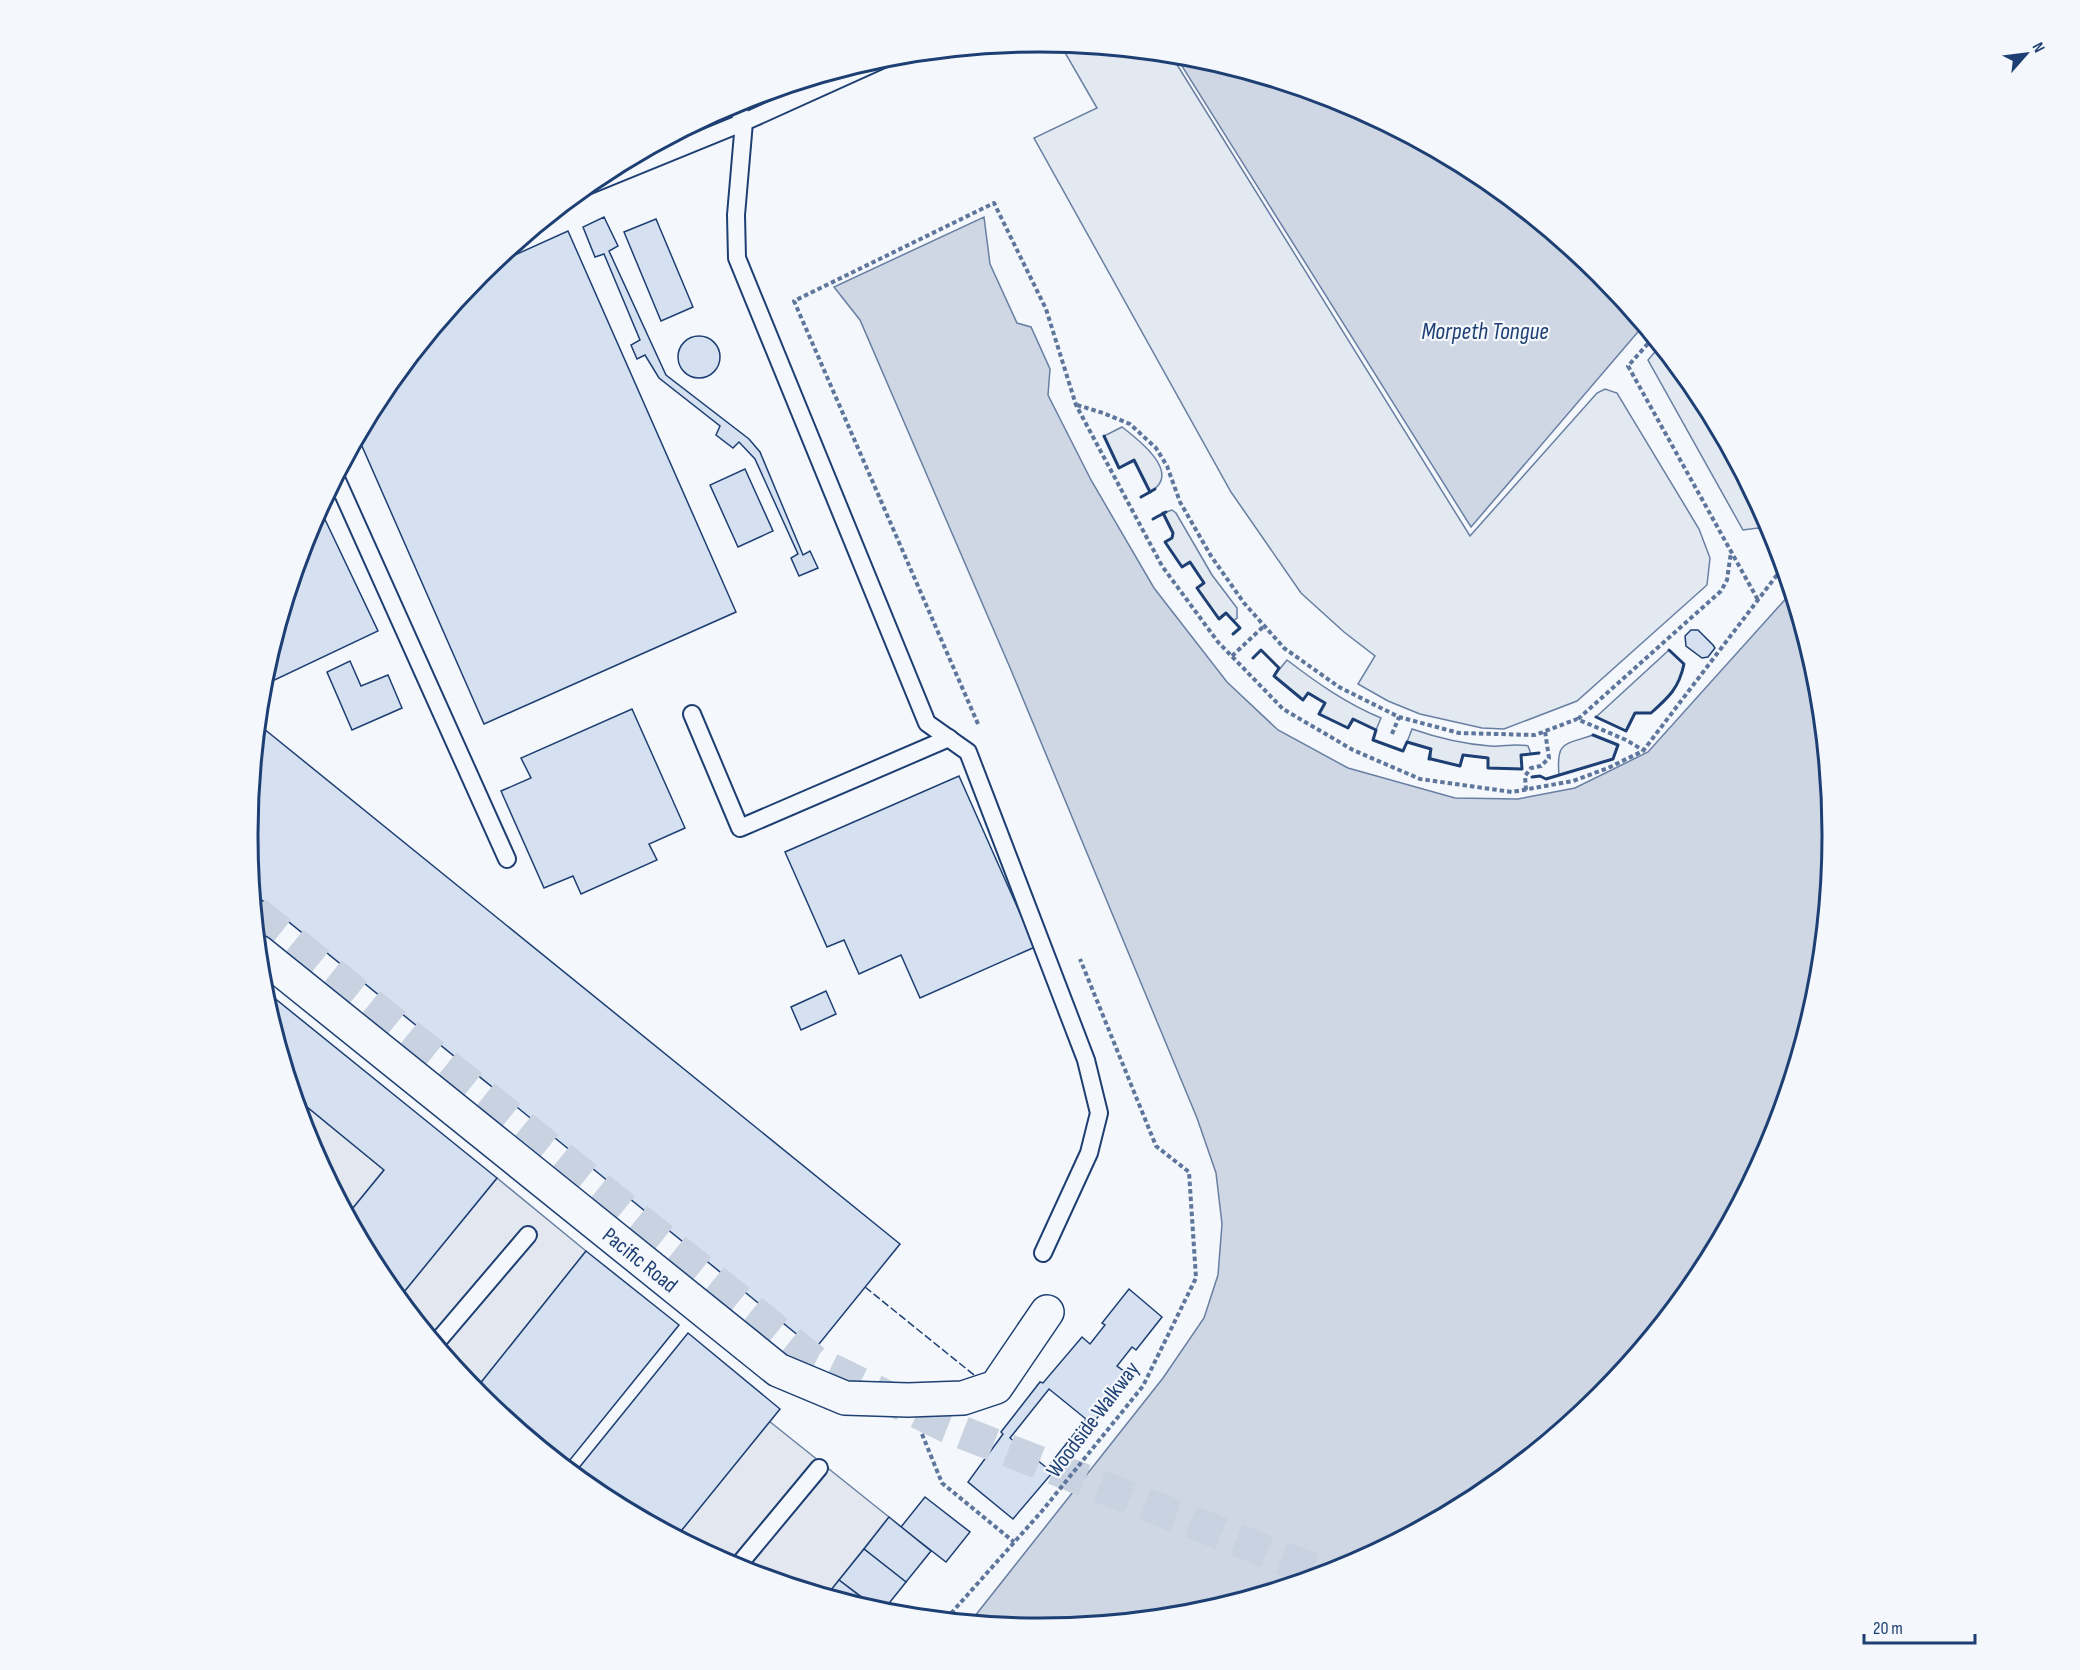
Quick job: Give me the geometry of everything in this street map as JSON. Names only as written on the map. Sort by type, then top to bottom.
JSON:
[{"type":"street","name":"Pacific Road","points":[[268,960],[778,1370],[845,1398],[908,1400],[963,1398],[996,1387],[1047,1312]]},
{"type":"lane","points":[[631,168],[744,122],[841,78]]},
{"type":"lane","points":[[740,113],[744,122],[736,215],[737,258],[927,723],[968,753],[1086,1060],[1099,1113],[1089,1153],[1043,1253]]},
{"type":"lane","points":[[340,486],[507,859]]},
{"type":"lane","points":[[692,714],[740,828],[949,738]]},
{"type":"lane","points":[[441,1337],[528,1235]]},
{"type":"lane","points":[[744,1559],[819,1468]]},
{"type":"path","points":[[794,301],[994,203],[1046,309],[1076,405],[1162,566],[1218,642],[1283,709],[1353,750],[1420,779],[1512,792],[1572,781],[1608,768],[1643,751],[1778,575]]},
{"type":"path","points":[[1648,343],[1628,366],[1758,600]]},
{"type":"path","points":[[1076,405],[1130,424],[1156,448],[1167,466],[1180,502],[1211,556],[1244,603],[1284,648],[1317,673],[1369,703],[1399,717],[1459,733],[1536,735],[1577,719],[1721,591],[1727,580],[1731,552]]},
{"type":"path","points":[[1232,656],[1264,626]]},
{"type":"path","points":[[1392,734],[1399,717]]},
{"type":"path","points":[[1577,719],[1626,740],[1643,751]]},
{"type":"path","points":[[1526,790],[1525,776],[1531,768],[1541,766],[1549,758],[1545,731]]},
{"type":"path","name":"Woodside Walkway","points":[[952,1612],[1014,1542],[1143,1386],[1196,1278],[1189,1172]]},
{"type":"path","points":[[908,1400],[942,1483],[1014,1542]]},
{"type":"shaded area","points":[[1065,53],[1142,59],[1177,65],[1470,536],[1597,393],[1605,389],[1617,393],[1699,529],[1710,558],[1707,585],[1577,701],[1504,729],[1482,728],[1420,714],[1388,701],[1358,684],[1375,656],[1344,632],[1301,593],[1231,492],[1034,138],[1097,108]]},
{"type":"shaded area","points":[[1655,352],[1691,400],[1718,444],[1760,529],[1743,530],[1648,360]]},
{"type":"shaded area","points":[[1122,427],[1147,449],[1160,467],[1162,476],[1159,485],[1150,492],[1135,461],[1119,468],[1104,436]]},
{"type":"shaded area","points":[[1172,510],[1176,513],[1212,575],[1237,608],[1237,618],[1233,621],[1226,613],[1219,619],[1197,588],[1204,583],[1190,563],[1182,567],[1165,542],[1172,538],[1173,533],[1163,513]]},
{"type":"shaded area","points":[[1669,650],[1684,664],[1682,672],[1668,697],[1651,713],[1635,713],[1626,731],[1596,717]]},
{"type":"shaded area","points":[[1287,660],[1332,692],[1381,718],[1376,730],[1354,720],[1348,728],[1319,714],[1325,703],[1309,693],[1303,700],[1274,676]]},
{"type":"shaded area","points":[[1412,729],[1470,744],[1528,746],[1531,754],[1521,755],[1522,769],[1488,768],[1488,758],[1463,755],[1460,766],[1431,759],[1431,749],[1407,742]]},
{"type":"shaded area","points":[[1593,735],[1618,745],[1613,759],[1559,775],[1559,756],[1564,746]]},
{"type":"shaded area","points":[[306,1106],[384,1170],[353,1208],[338,1181]]},
{"type":"shaded area","points":[[497,1178],[586,1251],[481,1382],[452,1351],[405,1291]]},
{"type":"shaded area","points":[[769,1421],[889,1517],[832,1589],[741,1558],[682,1530]]},
{"type":"water","name":"Morpeth Tongue","points":[[1182,66],[1243,79],[1292,94],[1386,133],[1431,157],[1475,184],[1556,247],[1593,282],[1638,331],[1471,527]]},
{"type":"water","points":[[984,217],[990,264],[1017,323],[1031,327],[1050,369],[1048,395],[1091,480],[1154,588],[1227,682],[1278,730],[1348,768],[1455,798],[1518,799],[1575,788],[1648,752],[1786,599],[1796,632],[1816,733],[1821,784],[1821,886],[1816,937],[1796,1038],[1781,1087],[1742,1181],[1691,1270],[1661,1311],[1628,1351],[1556,1423],[1475,1486],[1431,1513],[1386,1537],[1292,1576],[1243,1591],[1142,1611],[1040,1618],[976,1615],[1163,1378],[1204,1318],[1218,1275],[1222,1224],[1216,1173],[1197,1118],[1011,670],[860,320],[834,287]]},
{"type":"building","points":[[604,217],[618,246],[609,251],[666,375],[749,439],[760,452],[803,555],[810,551],[818,568],[799,576],[791,558],[798,554],[755,459],[739,442],[733,448],[716,435],[720,426],[659,378],[645,355],[637,359],[631,345],[640,340],[604,254],[595,257],[583,227]]},
{"type":"building","points":[[656,219],[693,307],[661,321],[624,232]]},
{"type":"building","points":[[568,231],[736,612],[484,724],[361,445],[389,400],[419,359],[452,319],[516,254]]},
{"type":"building","points":[[699,336],[714,342],[720,357],[714,372],[699,378],[684,372],[678,357],[684,342]]},
{"type":"building","points":[[745,469],[773,531],[738,547],[710,485]]},
{"type":"building","points":[[325,519],[378,631],[273,681],[284,632],[299,583]]},
{"type":"building","points":[[1691,630],[1698,630],[1715,648],[1708,657],[1702,658],[1686,646],[1685,636]]},
{"type":"building","points":[[350,661],[361,686],[388,675],[402,708],[352,730],[327,672]]},
{"type":"building","points":[[632,709],[685,828],[649,844],[657,860],[581,894],[573,876],[544,888],[501,791],[531,778],[521,758]]},
{"type":"building","points":[[265,729],[900,1244],[815,1349],[260,899],[259,784]]},
{"type":"building","points":[[959,776],[1035,947],[920,998],[901,955],[859,974],[844,940],[827,947],[785,852]]},
{"type":"building","points":[[826,991],[836,1014],[801,1030],[791,1007]]},
{"type":"building","points":[[275,999],[497,1178],[405,1291],[389,1270],[353,1208],[384,1170],[306,1106],[284,1038]]},
{"type":"building","points":[[586,1251],[679,1325],[570,1460],[524,1423],[481,1382]]},
{"type":"building","points":[[1129,1289],[1162,1317],[1136,1350],[1132,1347],[1117,1366],[1128,1374],[1113,1394],[1115,1396],[1093,1423],[1095,1425],[1054,1475],[1052,1473],[1013,1519],[968,1482],[1003,1434],[1001,1432],[1040,1382],[1043,1383],[1082,1337],[1090,1344],[1105,1325],[1102,1323]],"holes":[[[1049,1389],[1086,1419],[1047,1468],[1010,1438]]]},
{"type":"building","points":[[688,1333],[780,1409],[682,1530],[605,1486],[579,1467]]},
{"type":"building","points":[[925,1497],[970,1532],[946,1562],[901,1527]]},
{"type":"building","points":[[889,1517],[931,1551],[906,1582],[864,1549]]},
{"type":"building","points":[[864,1549],[906,1582],[890,1602],[861,1596],[839,1580]]},
{"type":"building","points":[[839,1580],[860,1596],[837,1591],[832,1589]]},
{"type":"tunnel","points":[[262,918],[814,1361],[946,1426],[1311,1569]]},
{"type":"fence","points":[[865,1287],[974,1375]]},
{"type":"wall","points":[[1104,436],[1119,468],[1134,460],[1150,492],[1155,489]]},
{"type":"wall","points":[[1141,497],[1150,492]]},
{"type":"wall","points":[[1153,519],[1166,512]]},
{"type":"wall","points":[[1163,513],[1173,533],[1172,538],[1165,542],[1182,567],[1190,562],[1204,583],[1197,588],[1219,619],[1226,613],[1240,628],[1233,634]]},
{"type":"wall","points":[[1253,658],[1261,650],[1279,668],[1274,676],[1303,700],[1308,693],[1325,703],[1319,714],[1348,728],[1353,719],[1376,730],[1373,740],[1403,751],[1407,742],[1431,749],[1429,759],[1460,766],[1463,755],[1488,758],[1488,768],[1522,769],[1521,755],[1539,753]]},
{"type":"wall","points":[[1596,717],[1626,731],[1635,713],[1651,713],[1668,697],[1682,672],[1684,664],[1669,650]]},
{"type":"wall","points":[[1532,777],[1540,776],[1546,779],[1613,759],[1618,745],[1593,735]]}]
